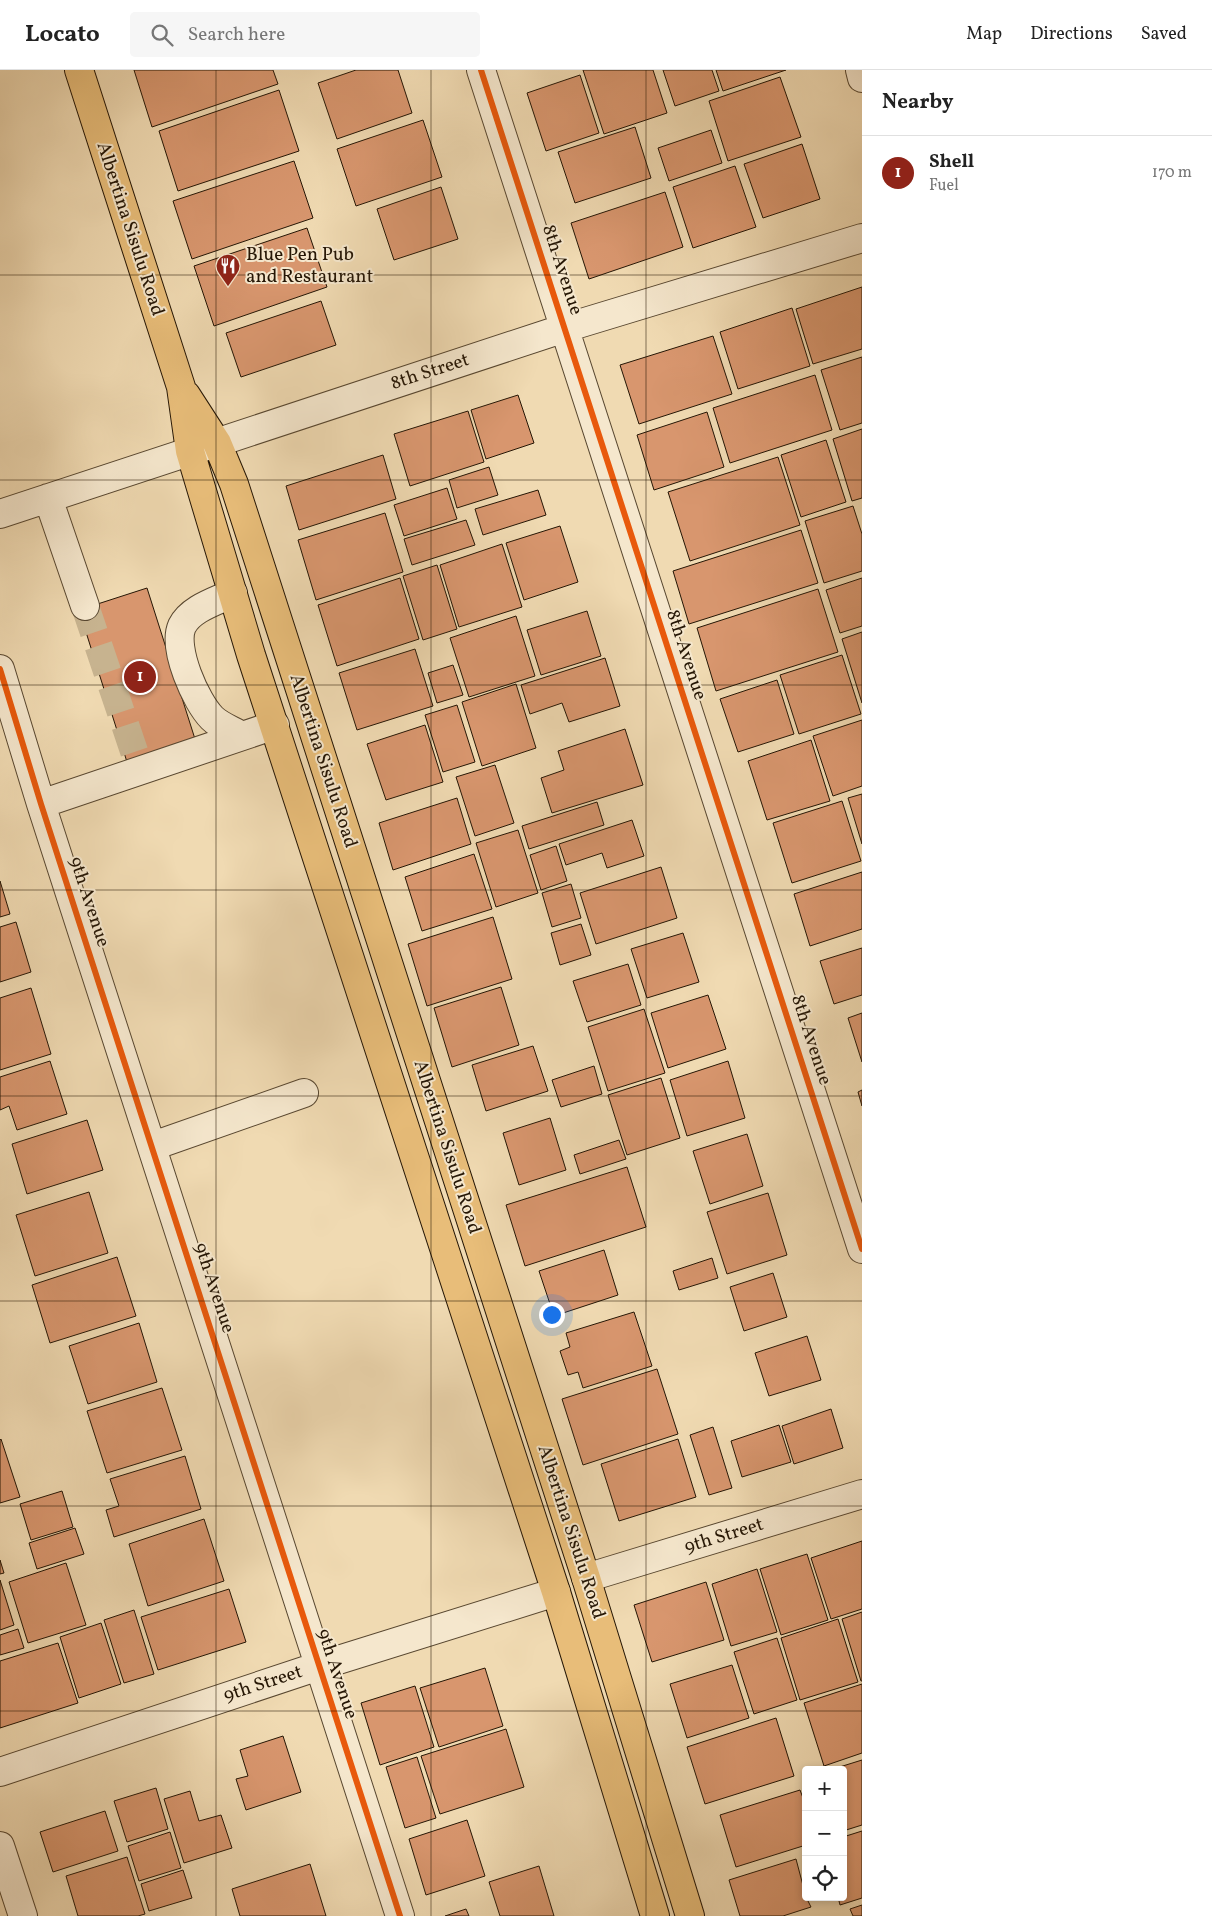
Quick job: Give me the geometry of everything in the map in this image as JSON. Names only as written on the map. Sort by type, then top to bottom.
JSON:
[{"type":"main road","name":"Albertina Sisulu Road","points":[[79,70],[181,387],[190,451],[233,593],[556,1592],[655,1916]]},
{"type":"main road","name":"Albertina Sisulu Road","points":[[181,387],[217,443],[234,484],[586,1578],[690,1916]]},
{"type":"street","name":"8th Avenue","points":[[481,70],[862,1249]]},
{"type":"street","points":[[860,70],[862,78]]},
{"type":"street","name":"8th Street","points":[[0,514],[565,328],[862,238]]},
{"type":"street","points":[[48,498],[85,606]]},
{"type":"street","points":[[233,593],[198,609],[182,626],[180,640],[185,665],[200,705],[214,720],[242,736]]},
{"type":"street","name":"9th Avenue","points":[[0,669],[41,804],[153,1146],[400,1916]]},
{"type":"street","points":[[41,804],[138,765],[242,736],[275,724]]},
{"type":"street","points":[[153,1146],[304,1093]]},
{"type":"street","name":"9th Street","points":[[586,1578],[862,1494]]},
{"type":"street","name":"9th Street","points":[[0,1772],[319,1666],[556,1592]]},
{"type":"street","points":[[0,1846],[23,1916]]},
{"type":"building","points":[[134,70],[273,70],[278,84],[152,127]]},
{"type":"building","points":[[356,70],[398,70],[412,113],[337,139],[318,83]]},
{"type":"building","points":[[583,70],[653,70],[667,113],[604,134]]},
{"type":"building","points":[[663,70],[712,70],[719,91],[675,106]]},
{"type":"building","points":[[716,70],[786,70],[723,91]]},
{"type":"building","points":[[580,75],[599,133],[546,151],[527,93]]},
{"type":"building","points":[[780,77],[801,137],[728,161],[709,101]]},
{"type":"building","points":[[279,90],[299,151],[178,191],[159,131]]},
{"type":"building","points":[[423,120],[442,177],[356,206],[337,149]]},
{"type":"building","points":[[635,127],[651,178],[575,203],[558,152]]},
{"type":"building","points":[[711,130],[722,163],[669,181],[658,148]]},
{"type":"building","points":[[802,144],[820,199],[763,218],[744,164]]},
{"type":"building","points":[[294,161],[313,218],[192,259],[173,201]]},
{"type":"building","points":[[735,166],[756,227],[693,248],[673,187]]},
{"type":"building","points":[[441,187],[458,239],[394,260],[377,209]]},
{"type":"building","points":[[665,192],[683,247],[589,279],[571,223]]},
{"type":"building","points":[[307,228],[327,287],[214,326],[194,266]]},
{"type":"building","points":[[862,287],[862,349],[813,364],[796,309]]},
{"type":"building","points":[[321,301],[336,345],[241,377],[226,333]]},
{"type":"building","points":[[792,308],[810,366],[738,389],[720,332]]},
{"type":"building","points":[[713,336],[732,394],[639,424],[620,365]]},
{"type":"building","points":[[862,357],[862,423],[840,430],[821,370]]},
{"type":"building","points":[[815,375],[832,430],[730,463],[713,408]]},
{"type":"building","points":[[518,395],[534,443],[486,459],[471,410]]},
{"type":"building","points":[[468,411],[484,462],[410,486],[394,434]]},
{"type":"building","points":[[707,412],[724,467],[654,490],[637,435]]},
{"type":"building","points":[[862,429],[862,498],[852,501],[833,439]]},
{"type":"building","points":[[826,440],[846,502],[801,517],[781,455]]},
{"type":"building","points":[[383,455],[396,499],[299,530],[286,486]]},
{"type":"building","points":[[778,457],[800,525],[690,561],[668,492]]},
{"type":"building","points":[[489,467],[498,495],[457,508],[449,480]]},
{"type":"building","points":[[447,488],[457,519],[404,536],[394,505]]},
{"type":"building","points":[[538,490],[546,515],[483,535],[475,509]]},
{"type":"building","points":[[853,506],[862,534],[862,571],[824,583],[805,521]]},
{"type":"building","points":[[385,513],[403,572],[316,600],[298,540]]},
{"type":"building","points":[[466,520],[475,545],[412,565],[404,539]]},
{"type":"building","points":[[560,526],[578,582],[524,600],[506,543]]},
{"type":"building","points":[[801,530],[818,583],[689,624],[673,571]]},
{"type":"building","points":[[502,544],[522,607],[459,627],[440,565]]},
{"type":"building","points":[[437,565],[457,629],[423,640],[403,576]]},
{"type":"building","points":[[400,578],[419,639],[337,666],[318,605]]},
{"type":"building","points":[[862,578],[862,626],[840,633],[826,590]]},
{"type":"building","points":[[147,588],[195,739],[127,762],[79,610]]},
{"type":"building","points":[[818,589],[838,652],[716,691],[697,628]]},
{"type":"building","points":[[587,611],[601,656],[541,675],[527,630]]},
{"type":"building","points":[[516,616],[535,676],[469,697],[450,638]]},
{"type":"building","points":[[862,632],[862,703],[842,639]]},
{"type":"building","points":[[415,649],[433,706],[357,730],[339,673]]},
{"type":"building","points":[[842,655],[861,714],[799,734],[780,675]]},
{"type":"building","points":[[605,658],[620,706],[569,722],[562,703],[530,714],[521,685]]},
{"type":"building","points":[[453,665],[463,695],[437,703],[428,673]]},
{"type":"building","points":[[777,680],[794,734],[738,752],[720,699]]},
{"type":"building","points":[[516,684],[536,748],[482,766],[462,702]]},
{"type":"building","points":[[457,705],[475,762],[443,772],[425,715]]},
{"type":"building","points":[[862,720],[862,786],[833,796],[813,736]]},
{"type":"building","points":[[425,725],[443,782],[386,800],[367,744]]},
{"type":"building","points":[[625,729],[643,785],[552,813],[541,778],[564,770],[558,751]]},
{"type":"building","points":[[811,740],[830,801],[767,820],[748,761]]},
{"type":"building","points":[[495,765],[514,823],[475,836],[456,777]]},
{"type":"building","points":[[862,794],[862,844],[848,798]]},
{"type":"building","points":[[457,798],[471,844],[393,870],[379,823]]},
{"type":"building","points":[[842,801],[861,861],[792,883],[773,823]]},
{"type":"building","points":[[597,802],[604,825],[529,849],[522,826]]},
{"type":"building","points":[[632,820],[644,856],[607,868],[602,853],[566,865],[559,844]]},
{"type":"building","points":[[518,830],[538,893],[496,907],[476,843]]},
{"type":"building","points":[[556,846],[567,881],[541,890],[530,855]]},
{"type":"building","points":[[474,854],[492,909],[422,931],[405,877]]},
{"type":"building","points":[[661,867],[677,918],[596,944],[580,893]]},
{"type":"building","points":[[862,872],[862,929],[810,946],[794,894]]},
{"type":"building","points":[[0,881],[10,914],[0,917]]},
{"type":"building","points":[[571,884],[581,918],[552,927],[542,893]]},
{"type":"building","points":[[493,917],[512,979],[427,1006],[408,944]]},
{"type":"building","points":[[16,922],[31,972],[0,982],[0,927]]},
{"type":"building","points":[[581,924],[591,955],[560,965],[551,933]]},
{"type":"building","points":[[683,933],[699,982],[647,998],[631,949]]},
{"type":"building","points":[[862,948],[862,995],[834,1004],[820,961]]},
{"type":"building","points":[[628,964],[641,1005],[587,1022],[573,981]]},
{"type":"building","points":[[501,987],[519,1045],[452,1067],[434,1008]]},
{"type":"building","points":[[31,988],[51,1054],[0,1070],[0,998]]},
{"type":"building","points":[[708,995],[726,1049],[668,1068],[651,1013]]},
{"type":"building","points":[[644,1009],[665,1073],[608,1091],[588,1027]]},
{"type":"building","points":[[862,1013],[862,1062],[848,1018]]},
{"type":"building","points":[[533,1046],[548,1091],[486,1111],[472,1065]]},
{"type":"building","points":[[50,1061],[67,1114],[17,1130],[9,1106],[0,1110],[0,1077]]},
{"type":"building","points":[[728,1061],[745,1118],[687,1136],[670,1080]]},
{"type":"building","points":[[594,1066],[602,1094],[561,1107],[552,1080]]},
{"type":"building","points":[[661,1078],[680,1138],[627,1155],[608,1095]]},
{"type":"building","points":[[862,1090],[862,1106],[858,1092]]},
{"type":"building","points":[[550,1118],[566,1170],[519,1185],[503,1133]]},
{"type":"building","points":[[87,1120],[103,1170],[27,1194],[12,1144]]},
{"type":"building","points":[[747,1134],[763,1186],[710,1204],[693,1151]]},
{"type":"building","points":[[619,1140],[626,1159],[580,1174],[574,1155]]},
{"type":"building","points":[[627,1167],[646,1227],[525,1266],[506,1205]]},
{"type":"building","points":[[89,1192],[108,1253],[35,1276],[16,1215]]},
{"type":"building","points":[[768,1193],[787,1255],[727,1274],[707,1212]]},
{"type":"building","points":[[604,1250],[618,1295],[554,1316],[539,1271]]},
{"type":"building","points":[[117,1257],[136,1316],[50,1343],[32,1285]]},
{"type":"building","points":[[712,1258],[718,1278],[679,1290],[673,1271]]},
{"type":"building","points":[[773,1273],[787,1317],[744,1331],[730,1287]]},
{"type":"building","points":[[634,1312],[652,1366],[583,1388],[578,1372],[568,1375],[560,1351],[570,1347],[566,1333]]},
{"type":"building","points":[[139,1323],[157,1382],[88,1404],[69,1346]]},
{"type":"building","points":[[807,1336],[821,1380],[769,1396],[755,1353]]},
{"type":"building","points":[[657,1369],[678,1434],[583,1465],[562,1399]]},
{"type":"building","points":[[162,1388],[182,1450],[107,1473],[87,1411]]},
{"type":"building","points":[[831,1409],[843,1448],[794,1464],[782,1426]]},
{"type":"building","points":[[779,1425],[791,1462],[742,1477],[731,1441]]},
{"type":"building","points":[[713,1427],[732,1488],[709,1495],[690,1435]]},
{"type":"building","points":[[678,1439],[696,1497],[619,1521],[601,1464]]},
{"type":"building","points":[[0,1440],[20,1497],[0,1503]]},
{"type":"building","points":[[185,1456],[201,1509],[114,1537],[106,1510],[119,1506],[110,1479]]},
{"type":"building","points":[[62,1491],[73,1527],[31,1540],[20,1504]]},
{"type":"building","points":[[204,1519],[224,1581],[148,1606],[129,1544]]},
{"type":"building","points":[[75,1528],[84,1554],[37,1569],[29,1543]]},
{"type":"building","points":[[862,1541],[862,1609],[831,1619],[811,1558]]},
{"type":"building","points":[[807,1554],[828,1620],[781,1635],[760,1569]]},
{"type":"building","points":[[0,1560],[4,1573],[0,1574]]},
{"type":"building","points":[[66,1563],[86,1625],[28,1643],[9,1582]]},
{"type":"building","points":[[757,1569],[777,1632],[731,1646],[712,1584]]},
{"type":"building","points":[[0,1580],[14,1625],[0,1630]]},
{"type":"building","points":[[706,1582],[724,1640],[652,1662],[634,1605]]},
{"type":"building","points":[[229,1589],[246,1642],[158,1670],[141,1617]]},
{"type":"building","points":[[134,1610],[154,1674],[124,1683],[104,1620]]},
{"type":"building","points":[[862,1612],[862,1681],[861,1681],[842,1619]]},
{"type":"building","points":[[838,1619],[858,1682],[800,1700],[781,1638]]},
{"type":"building","points":[[101,1623],[121,1684],[79,1698],[60,1637]]},
{"type":"building","points":[[18,1629],[24,1648],[0,1655],[0,1635]]},
{"type":"building","points":[[777,1638],[797,1700],[754,1714],[734,1652]]},
{"type":"building","points":[[58,1643],[78,1703],[0,1728],[0,1661]]},
{"type":"building","points":[[732,1665],[749,1718],[687,1738],[670,1684]]},
{"type":"building","points":[[485,1668],[503,1726],[439,1747],[420,1688]]},
{"type":"building","points":[[862,1684],[862,1753],[824,1766],[804,1703]]},
{"type":"building","points":[[415,1686],[434,1747],[380,1765],[361,1703]]},
{"type":"building","points":[[776,1718],[794,1776],[705,1804],[687,1747]]},
{"type":"building","points":[[506,1729],[524,1787],[440,1814],[421,1756]]},
{"type":"building","points":[[283,1736],[301,1792],[246,1810],[236,1779],[248,1776],[240,1750]]},
{"type":"building","points":[[417,1757],[436,1818],[405,1828],[386,1767]]},
{"type":"building","points":[[862,1760],[862,1825],[847,1830],[847,1766],[843,1766]]},
{"type":"building","points":[[156,1788],[168,1829],[127,1842],[114,1801]]},
{"type":"building","points":[[800,1790],[802,1795],[802,1846],[736,1867],[720,1815]]},
{"type":"building","points":[[190,1791],[199,1821],[221,1815],[232,1848],[184,1863],[164,1799]]},
{"type":"building","points":[[105,1811],[118,1851],[53,1872],[40,1832]]},
{"type":"building","points":[[467,1820],[485,1876],[426,1895],[409,1839]]},
{"type":"building","points":[[862,1831],[862,1898],[840,1905],[839,1901],[847,1901],[847,1836]]},
{"type":"building","points":[[170,1832],[181,1868],[139,1881],[128,1846]]},
{"type":"building","points":[[127,1857],[145,1914],[138,1916],[78,1916],[66,1876]]},
{"type":"building","points":[[796,1859],[802,1882],[802,1901],[808,1901],[811,1907],[783,1916],[740,1916],[729,1880]]},
{"type":"building","points":[[310,1864],[326,1916],[240,1916],[232,1889]]},
{"type":"building","points":[[539,1866],[554,1916],[500,1916],[489,1882]]},
{"type":"building","points":[[183,1870],[192,1898],[149,1911],[141,1884]]},
{"type":"building","points":[[862,1905],[862,1916],[853,1916],[850,1909]]},
{"type":"building","points":[[466,1909],[469,1916],[445,1916]]},
{"type":"tunnel","points":[[85,606],[137,760]]},
{"type":"cycle path","points":[[481,70],[862,1249]]},
{"type":"cycle path","points":[[0,669],[41,804],[400,1916]]},
{"type":"place","name":"Blue Pen Pub and Restaurant","points":[[228,287]]},
{"type":"place","name":"Shell","points":[[140,677]]}]
